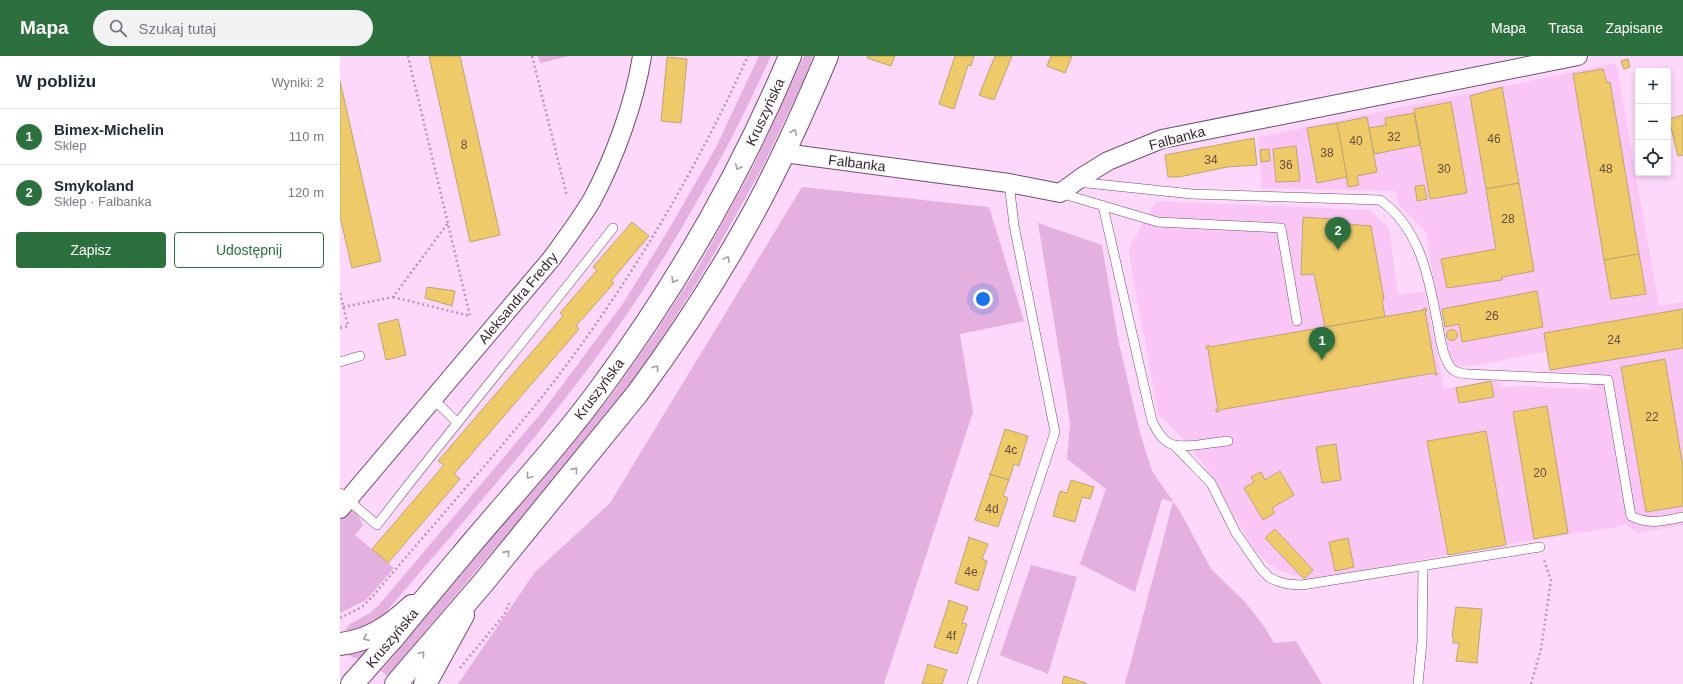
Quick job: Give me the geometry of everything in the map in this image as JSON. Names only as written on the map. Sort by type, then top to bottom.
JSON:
[{"type":"main road","name":"Kruszyńska","points":[[352,684],[563,436],[602,386],[641,331],[670,287],[730,184],[775,93],[790,56]]},
{"type":"main road","points":[[396,684],[483,583],[637,394],[661,362],[716,278],[755,210],[784,153],[827,56]]},
{"type":"main road","points":[[340,644],[354,643],[386,628],[450,569]]},
{"type":"main road","points":[[425,684],[460,619],[483,583]]},
{"type":"street","name":"Aleksandra Fredry","points":[[342,501],[433,399],[552,258],[592,200],[613,154],[632,102],[642,56]]},
{"type":"street","name":"Falbanka","points":[[784,153],[1009,183],[1060,194],[1108,161],[1162,139],[1578,56]]},
{"type":"lane","points":[[1076,182],[1192,194],[1380,200],[1389,206],[1403,220],[1415,242],[1430,282],[1443,353],[1450,366],[1457,373],[1467,374],[1608,380],[1631,516],[1641,521],[1655,523],[1683,517]]},
{"type":"lane","points":[[972,684],[1055,432],[1014,225],[1009,183]]},
{"type":"lane","points":[[1060,194],[1158,222],[1281,228],[1297,321]]},
{"type":"lane","points":[[1103,206],[1150,416],[1159,433],[1167,442],[1176,447],[1211,484],[1236,532],[1261,569],[1270,578],[1287,584],[1302,585],[1540,547]]},
{"type":"lane","points":[[342,501],[377,525],[613,228]]},
{"type":"lane","points":[[340,362],[360,356]]},
{"type":"lane","points":[[433,399],[458,422]]},
{"type":"lane","points":[[1176,447],[1228,440]]},
{"type":"lane","points":[[1418,684],[1422,642],[1423,566]]},
{"type":"path","points":[[343,307],[393,297],[470,316],[408,56]]},
{"type":"path","points":[[532,56],[567,196]]},
{"type":"path","points":[[340,618],[362,607],[372,597],[538,401],[573,355],[617,292],[655,233],[690,173],[718,120],[748,56]]},
{"type":"path","points":[[393,297],[448,223]]},
{"type":"path","points":[[340,293],[348,326],[340,328]]},
{"type":"path","points":[[1531,684],[1541,649],[1552,580],[1540,547]]},
{"type":"path","points":[[459,669],[504,616],[510,601]]},
{"type":"shaded area","points":[[538,56],[570,56],[540,63]]},
{"type":"shaded area","points":[[759,56],[771,56],[710,179],[648,283],[596,358],[517,458],[380,619],[368,627],[341,635],[350,624],[370,613],[378,606],[543,411],[624,302],[669,229],[716,147]]},
{"type":"shaded area","points":[[804,56],[813,56],[804,80],[761,170],[706,268],[663,337],[617,403],[388,676],[381,671],[610,397],[656,332],[700,264],[753,167]]},
{"type":"shaded area","points":[[1616,63],[1659,306],[1683,302],[1683,525],[1637,533],[1626,524],[1612,528],[1526,541],[1310,580],[1277,570],[1254,550],[1208,470],[1179,435],[1158,413],[1128,249],[1156,201],[1369,210],[1389,228],[1398,295],[1425,291],[1444,389],[1499,380],[1501,388],[1518,386],[1591,389],[1589,372],[1550,372],[1546,352],[1459,368],[1450,356],[1436,294],[1426,233],[1399,205],[1396,191],[1262,188],[1258,137]]},
{"type":"shaded area","points":[[802,187],[989,207],[1024,321],[960,334],[973,412],[884,684],[458,684],[535,572],[610,503]]},
{"type":"shaded area","points":[[1038,223],[1102,245],[1118,339],[1140,433],[1152,471],[1181,513],[1211,569],[1245,602],[1264,626],[1274,643],[1296,641],[1322,684],[1125,684],[1173,502],[1162,499],[1135,592],[1080,564],[1106,489],[1067,459],[1070,424]]},
{"type":"shaded area","points":[[348,510],[356,513],[363,525],[355,535],[394,568],[366,600],[340,613],[340,521]]},
{"type":"shaded area","points":[[1031,565],[1077,577],[1048,674],[1000,655]]},
{"type":"shaded area","points":[[372,645],[360,660],[340,652]]},
{"type":"building","points":[[429,56],[460,56],[500,235],[470,242]]},
{"type":"building","points":[[868,56],[895,56],[891,66],[867,58]]},
{"type":"building","points":[[955,56],[974,56],[971,66],[968,65],[954,109],[939,104]]},
{"type":"building","points":[[995,56],[1012,56],[994,100],[979,95]]},
{"type":"building","points":[[1051,56],[1072,56],[1065,73],[1047,66]]},
{"type":"building","points":[[667,57],[687,59],[681,123],[661,121]]},
{"type":"building","points":[[1628,59],[1630,67],[1624,69],[1621,61]]},
{"type":"building","points":[[1603,69],[1607,83],[1610,82],[1639,254],[1604,260],[1573,74]]},
{"type":"building","points":[[340,81],[381,261],[352,268],[340,217]]},
{"type":"building","points":[[1502,87],[1519,183],[1486,189],[1470,96]]},
{"type":"building","points":[[1451,102],[1467,193],[1430,199],[1414,109]]},
{"type":"building","points":[[1414,113],[1420,145],[1374,154],[1369,128],[1386,125],[1385,118]]},
{"type":"building","points":[[1683,115],[1683,155],[1678,156],[1671,127],[1671,118]]},
{"type":"building","points":[[1367,117],[1377,172],[1357,176],[1359,185],[1348,187],[1337,123]]},
{"type":"building","points":[[1337,123],[1347,177],[1317,183],[1307,128]]},
{"type":"building","points":[[1254,138],[1257,165],[1227,167],[1179,177],[1168,177],[1165,155]]},
{"type":"building","points":[[1296,146],[1300,181],[1276,182],[1273,149]]},
{"type":"building","points":[[1269,149],[1270,161],[1261,162],[1260,150]]},
{"type":"building","points":[[1519,183],[1534,271],[1502,277],[1502,280],[1447,288],[1441,259],[1496,249],[1486,189]]},
{"type":"building","points":[[1424,185],[1427,199],[1417,201],[1415,186]]},
{"type":"building","points":[[1303,217],[1346,220],[1346,224],[1371,226],[1384,299],[1382,299],[1385,317],[1325,327],[1314,274],[1301,275]]},
{"type":"building","points":[[632,222],[649,236],[611,281],[614,283],[576,326],[579,329],[454,474],[460,479],[388,563],[372,549],[444,465],[438,461],[563,316],[560,313],[597,270],[593,267]]},
{"type":"building","points":[[1639,254],[1646,294],[1611,299],[1604,260]]},
{"type":"building","points":[[427,287],[455,291],[452,306],[425,298]]},
{"type":"building","points":[[1537,291],[1543,327],[1462,342],[1459,324],[1445,327],[1442,309]]},
{"type":"building","points":[[1426,308],[1427,311],[1425,311],[1436,372],[1438,374],[1435,375],[1434,373],[1219,410],[1219,412],[1216,412],[1216,409],[1218,409],[1208,349],[1206,349],[1206,346],[1209,345],[1209,347],[1424,310],[1423,309]]},
{"type":"building","points":[[1683,309],[1683,348],[1550,370],[1544,333]]},
{"type":"building","points":[[398,319],[406,355],[386,360],[378,324]]},
{"type":"building","points":[[1452,329],[1456,331],[1458,335],[1456,339],[1452,341],[1448,339],[1446,335],[1448,331]]},
{"type":"building","points":[[1665,359],[1683,467],[1683,506],[1646,512],[1621,367]]},
{"type":"building","points":[[1491,381],[1494,397],[1459,403],[1456,388]]},
{"type":"building","points":[[1547,406],[1568,533],[1534,539],[1513,412]]},
{"type":"building","points":[[1005,429],[1028,436],[1019,466],[1014,464],[1009,480],[989,474],[991,473]]},
{"type":"building","points":[[1486,431],[1506,545],[1448,555],[1427,441]]},
{"type":"building","points":[[1336,444],[1341,480],[1322,483],[1316,447]]},
{"type":"building","points":[[1280,471],[1294,495],[1272,508],[1275,513],[1263,520],[1244,488],[1254,482],[1251,477],[1261,472],[1265,480]]},
{"type":"building","points":[[989,474],[1009,480],[1003,496],[1008,498],[998,527],[975,520],[990,475]]},
{"type":"building","points":[[1071,480],[1094,487],[1090,499],[1082,497],[1075,522],[1053,516],[1060,491],[1067,493]]},
{"type":"building","points":[[1275,529],[1313,570],[1304,579],[1265,538]]},
{"type":"building","points":[[968,537],[988,544],[982,559],[987,561],[978,591],[955,583],[969,538]]},
{"type":"building","points":[[1348,538],[1354,567],[1335,571],[1329,542]]},
{"type":"building","points":[[948,600],[968,607],[962,623],[967,624],[957,654],[934,647],[949,602]]},
{"type":"building","points":[[1456,607],[1482,609],[1478,663],[1456,661],[1459,643],[1453,643],[1452,636]]},
{"type":"building","points":[[927,664],[947,670],[942,684],[922,684],[928,665]]},
{"type":"building","points":[[1064,676],[1086,683],[1086,684],[1062,684]]},
{"type":"place","name":"Smykoland","points":[[1338,250]]},
{"type":"place","name":"Bimex-Michelin","points":[[1322,360]]}]
